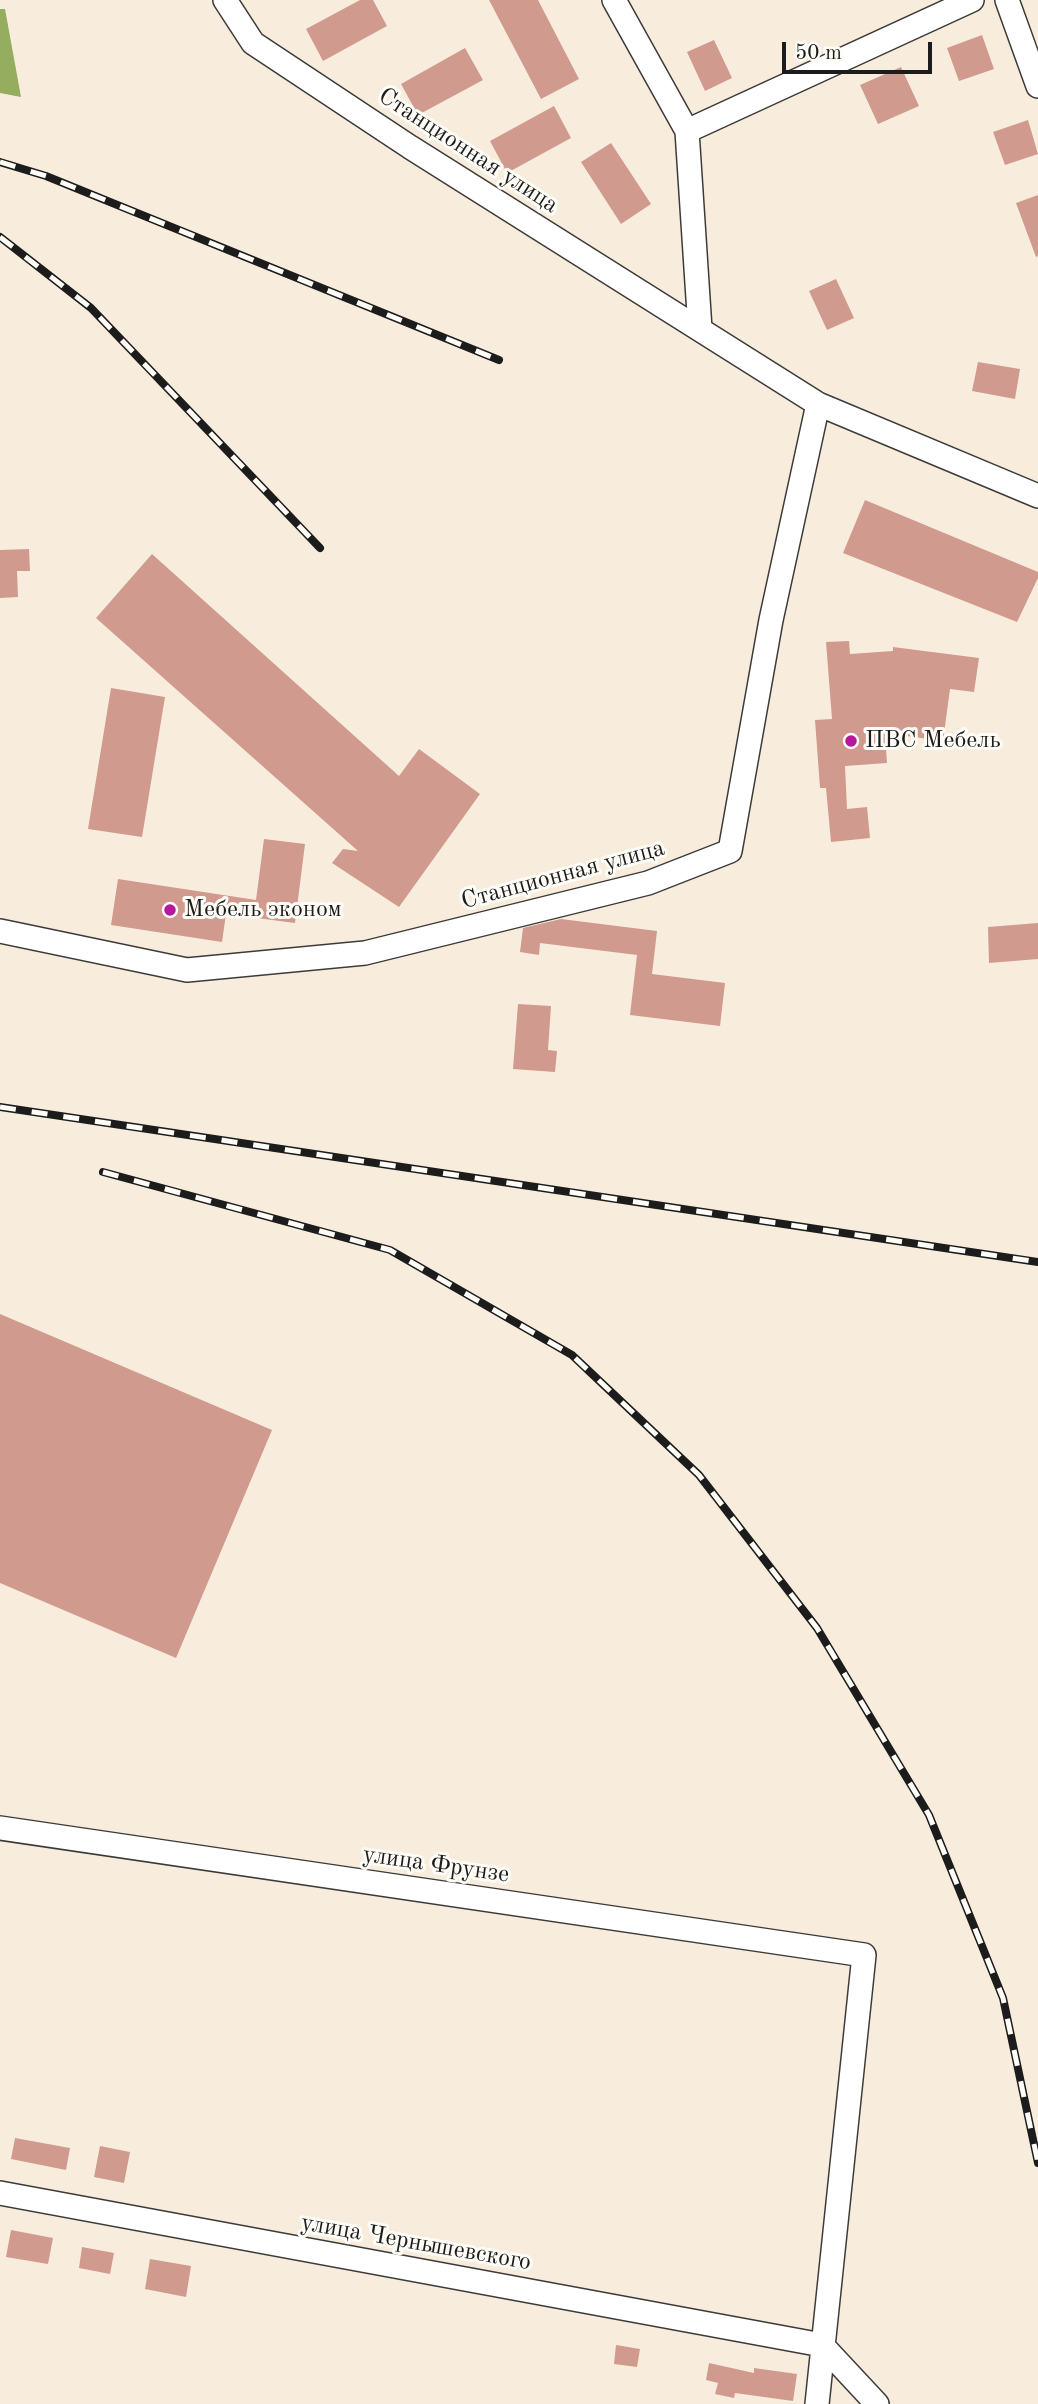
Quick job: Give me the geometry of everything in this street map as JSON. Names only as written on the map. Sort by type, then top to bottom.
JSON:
[{"type":"street","name":"Станционная улица","points":[[225,0],[253,43],[410,146],[818,404],[1038,496]]},
{"type":"street","points":[[614,0],[687,131],[700,329]]},
{"type":"street","points":[[687,131],[972,0]]},
{"type":"street","points":[[1007,0],[1038,86]]},
{"type":"street","name":"Станционная улица","points":[[0,930],[187,970],[365,953],[648,883],[730,851],[771,620],[818,404]]},
{"type":"street","name":"улица Фрунзе","points":[[0,1828],[863,1955],[822,2345]]},
{"type":"street","name":"улица Чернышевского","points":[[0,2193],[822,2345]]},
{"type":"street","points":[[817,2404],[822,2345]]},
{"type":"street","points":[[822,2345],[877,2404]]},
{"type":"green space","points":[[0,9],[5,9],[21,97],[0,93]]},
{"type":"building","points":[[360,0],[373,0],[387,26],[323,61],[306,29]]},
{"type":"building","points":[[489,0],[538,0],[579,79],[541,99]]},
{"type":"building","points":[[982,35],[994,69],[959,81],[947,48]]},
{"type":"building","points":[[714,40],[732,78],[705,91],[687,52]]},
{"type":"building","points":[[465,48],[483,80],[418,115],[401,84]]},
{"type":"building","points":[[901,67],[919,106],[878,124],[860,85]]},
{"type":"building","points":[[554,106],[571,138],[507,173],[490,141]]},
{"type":"building","points":[[1028,120],[1038,154],[1005,165],[993,132]]},
{"type":"building","points":[[611,143],[651,204],[621,224],[581,162]]},
{"type":"building","points":[[1038,195],[1038,256],[1036,257],[1016,203]]},
{"type":"building","points":[[836,279],[854,318],[827,330],[809,291]]},
{"type":"building","points":[[978,362],[1020,369],[1015,399],[972,391]]},
{"type":"building","points":[[865,500],[1038,572],[1038,578],[1017,622],[843,553]]},
{"type":"building","points":[[29,549],[30,571],[17,571],[18,597],[0,598],[0,550]]},
{"type":"building","points":[[152,554],[399,776],[419,749],[480,794],[399,907],[332,863],[343,849],[358,851],[96,618]]},
{"type":"building","points":[[849,641],[850,654],[893,651],[893,647],[979,658],[974,692],[950,689],[943,741],[885,733],[887,763],[845,766],[847,809],[867,807],[870,838],[831,842],[826,788],[820,788],[815,720],[832,719],[826,642]]},
{"type":"building","points":[[111,688],[165,697],[142,837],[88,829]]},
{"type":"building","points":[[264,839],[305,844],[295,923],[226,914],[222,942],[111,925],[118,879],[256,900]]},
{"type":"building","points":[[561,919],[657,931],[652,974],[725,983],[720,1026],[630,1015],[637,955],[540,943],[539,955],[520,952],[523,928]]},
{"type":"building","points":[[1038,923],[1038,959],[989,963],[988,927]]},
{"type":"building","points":[[518,1004],[551,1006],[548,1050],[557,1051],[555,1072],[513,1069]]},
{"type":"building","points":[[0,1314],[272,1430],[176,1658],[0,1583]]},
{"type":"building","points":[[15,2138],[70,2148],[66,2170],[11,2159]]},
{"type":"building","points":[[100,2146],[130,2152],[124,2183],[94,2177]]},
{"type":"building","points":[[11,2230],[53,2238],[48,2264],[6,2257]]},
{"type":"building","points":[[82,2247],[114,2253],[110,2274],[79,2268]]},
{"type":"building","points":[[150,2259],[191,2266],[186,2297],[145,2289]]},
{"type":"building","points":[[616,2345],[640,2349],[637,2367],[614,2364]]},
{"type":"building","points":[[709,2363],[754,2373],[754,2368],[797,2374],[793,2401],[735,2393],[734,2398],[715,2394],[718,2383],[706,2380]]},
{"type":"railway","points":[[0,162],[46,176],[499,360]]},
{"type":"railway","points":[[0,237],[91,308],[320,548]]},
{"type":"railway","points":[[0,1107],[1038,1262]]},
{"type":"railway","points":[[103,1172],[390,1250],[572,1355],[699,1475],[817,1628],[929,1815],[1003,1998],[1038,2163]]},
{"type":"place","name":"ПВС Мебель","points":[[851,741]]},
{"type":"place","name":"Мебель эконом","points":[[170,910]]}]
